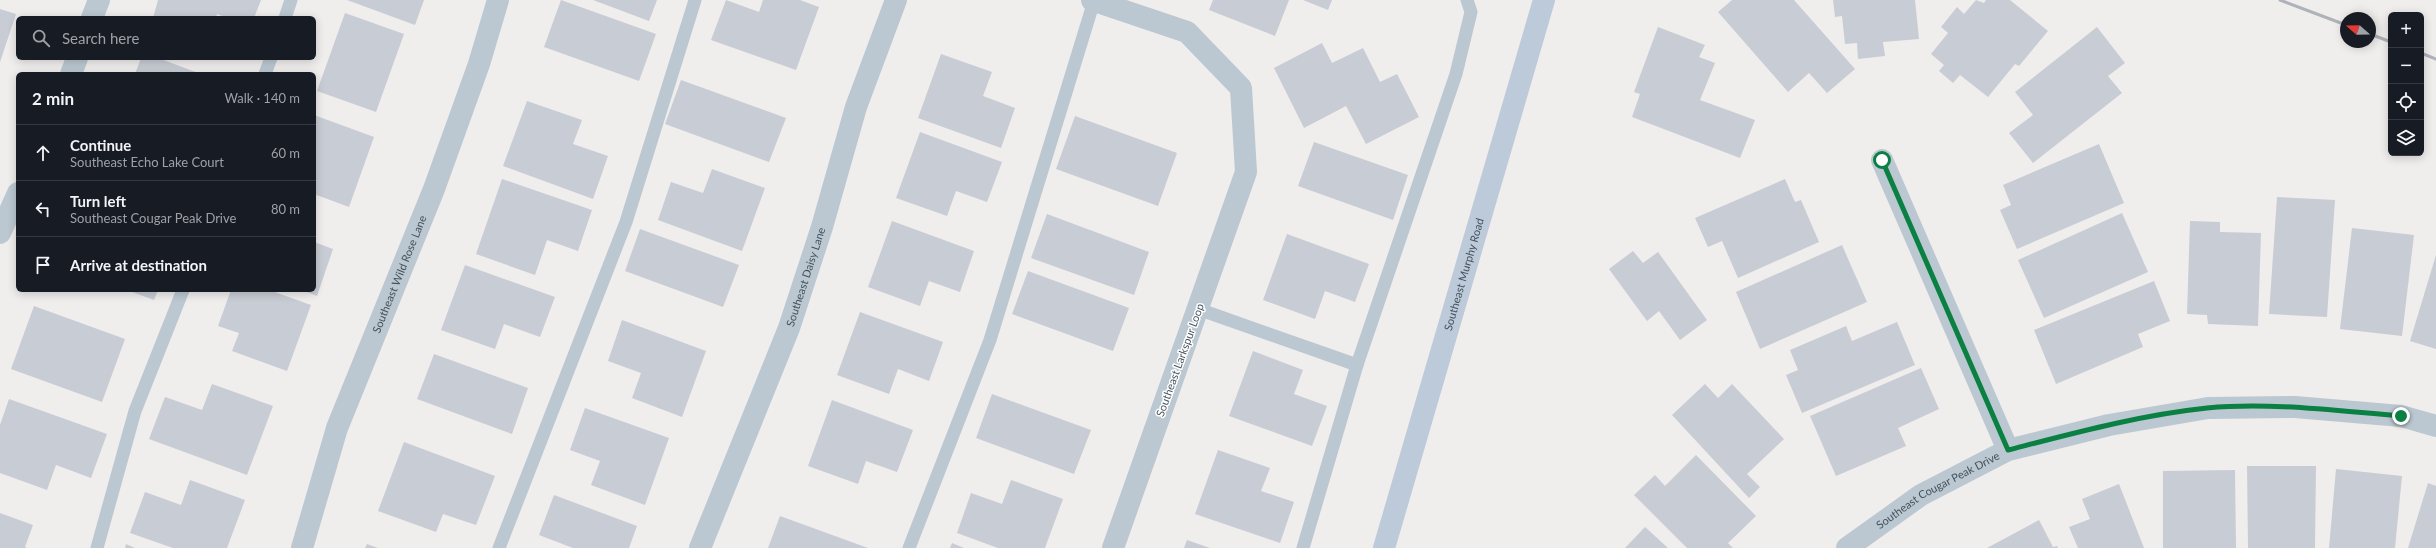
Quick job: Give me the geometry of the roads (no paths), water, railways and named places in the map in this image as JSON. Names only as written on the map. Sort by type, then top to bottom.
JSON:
[{"type":"main road","name":"Southeast Murphy Road","points":[[1384,548],[1544,0]]},
{"type":"street","points":[[93,16],[99,0]]},
{"type":"street","name":"Southeast Wild Rose Lane","points":[[302,548],[337,428],[434,189],[479,64],[498,0]]},
{"type":"street","name":"Southeast Daisy Lane","points":[[700,548],[790,328],[822,227],[856,108],[896,0]]},
{"type":"street","name":"Southeast Larkspur Loop","points":[[1093,0],[1187,32],[1241,88],[1246,172],[1113,548]]},
{"type":"street","points":[[72,72],[76,60]]},
{"type":"street","points":[[1882,160],[2008,450]]},
{"type":"street","points":[[0,233],[16,197]]},
{"type":"street","name":"Southeast Cougar Peak Drive","points":[[1847,548],[1921,495],[2008,450],[2109,425],[2208,408],[2295,407],[2401,416],[2436,426]]},
{"type":"lane","points":[[286,16],[291,0]]},
{"type":"lane","points":[[499,548],[626,222],[695,0]]},
{"type":"lane","points":[[909,548],[990,340],[1093,0]]},
{"type":"lane","points":[[1303,548],[1357,365],[1456,74],[1471,12],[1467,0]]},
{"type":"lane","points":[[266,72],[270,60]]},
{"type":"lane","points":[[96,548],[135,412],[182,292]]},
{"type":"lane","points":[[1198,309],[1357,365]]},
{"type":"railway","points":[[2280,0],[2340,23]]},
{"type":"railway","points":[[2376,36],[2388,41]]},
{"type":"railway","points":[[2424,54],[2436,59]]}]
